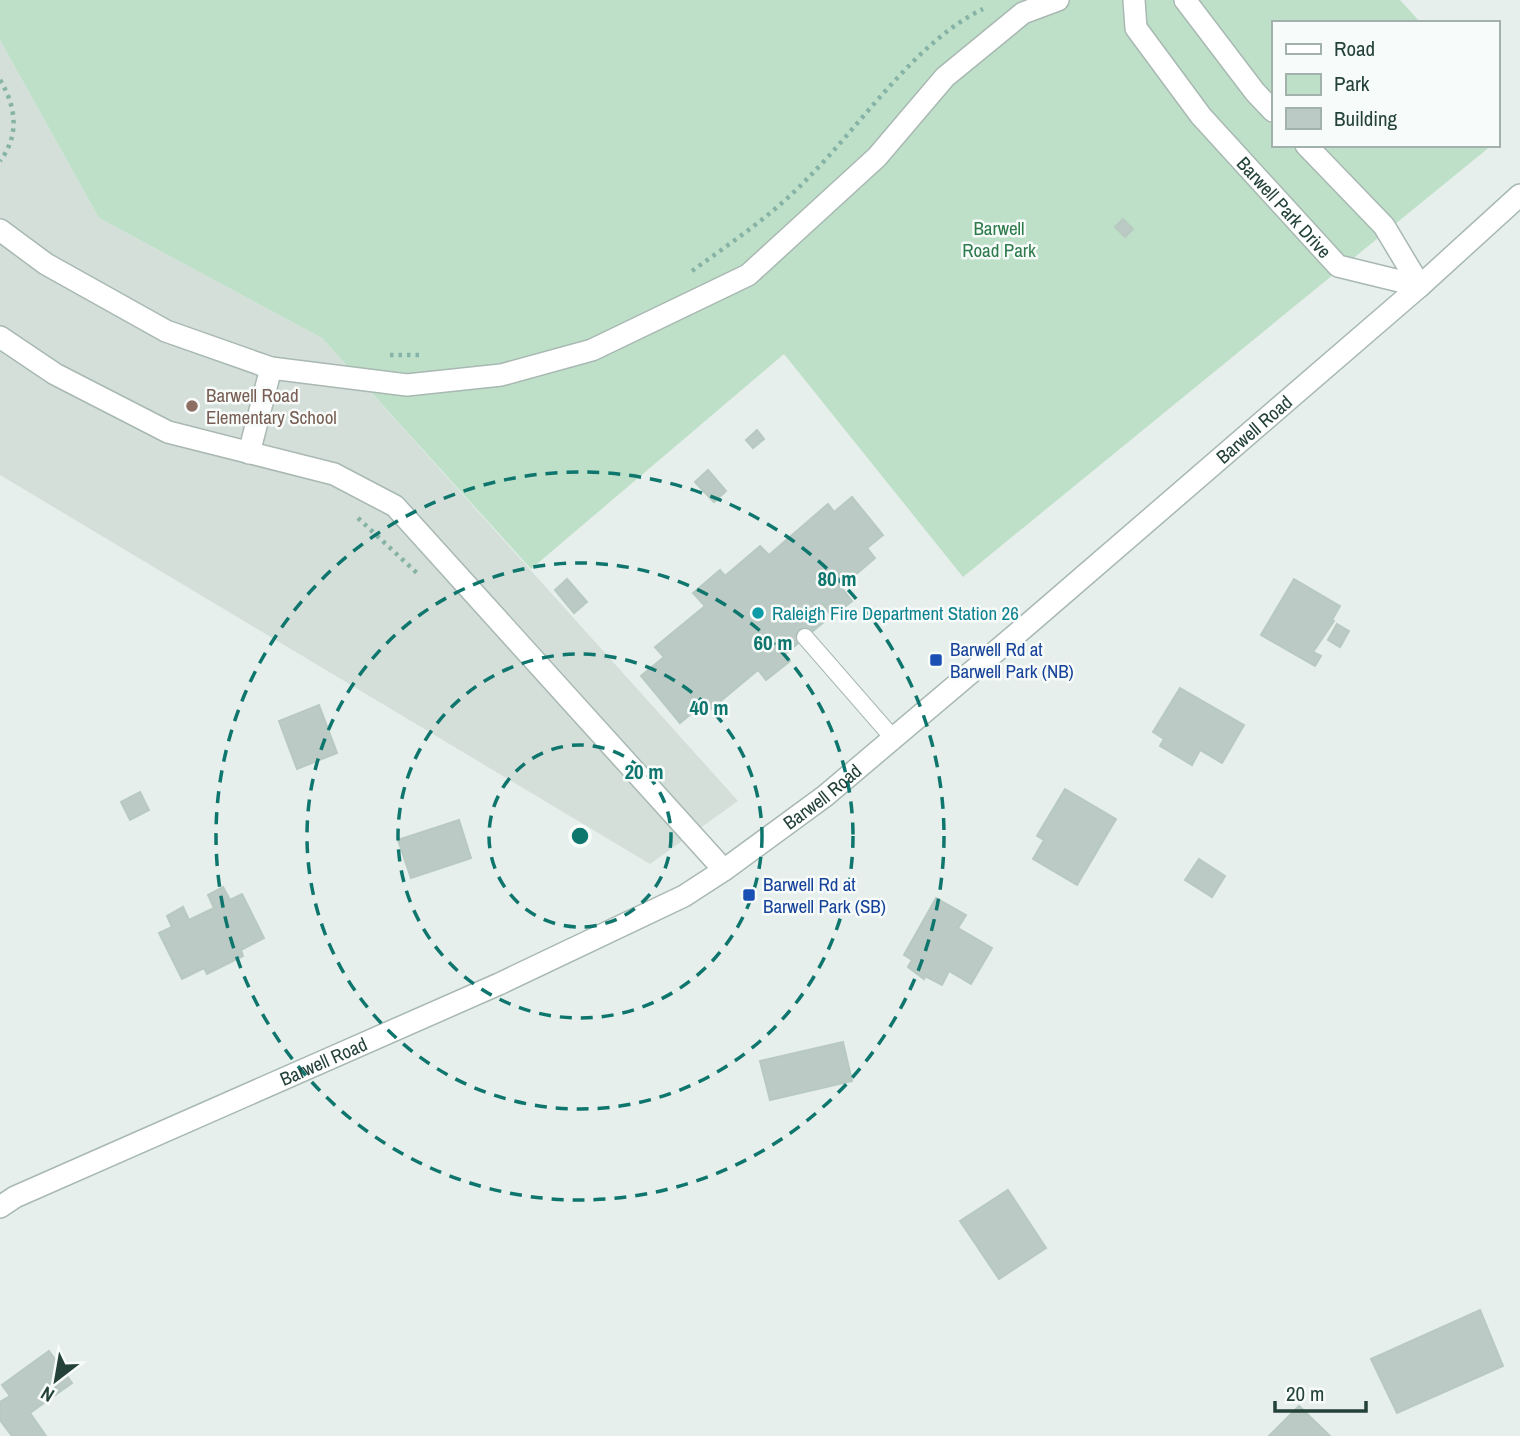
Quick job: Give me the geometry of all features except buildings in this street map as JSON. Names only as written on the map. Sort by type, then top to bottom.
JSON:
[{"type":"street","points":[[0,230],[46,264],[166,331],[271,368],[407,385],[501,375],[592,351],[748,275],[877,157],[945,77],[1023,13],[1058,0]]},
{"type":"street","name":"Barwell Park Drive","points":[[1134,0],[1136,28],[1201,116],[1338,266],[1420,286]]},
{"type":"street","points":[[1185,0],[1255,92],[1272,110]]},
{"type":"street","points":[[1308,147],[1384,226],[1420,286]]},
{"type":"street","name":"Barwell Road","points":[[0,1207],[15,1197],[499,984],[684,897],[825,796],[1420,286],[1520,195]]},
{"type":"street","points":[[0,337],[55,374],[168,432],[334,474],[395,506],[724,870]]},
{"type":"street","points":[[249,453],[271,368]]},
{"type":"lane","points":[[805,637],[893,738]]},
{"type":"path","points":[[681,279],[760,220],[806,181],[926,49],[986,8]]},
{"type":"path","points":[[0,79],[13,104],[14,128],[9,149],[0,161]]},
{"type":"path","points":[[387,354],[436,355]]},
{"type":"path","points":[[355,515],[425,581]]},
{"type":"shaded area","name":"Barwell Road Elementary School","points":[[0,40],[99,218],[322,338],[738,801],[650,864],[0,475]]},
{"type":"green space","name":"Barwell Road Park","points":[[0,0],[1400,0],[1419,21],[1272,21],[1272,147],[1490,147],[963,577],[784,354],[531,569],[322,338],[99,218],[0,40]]},
{"type":"place","name":"Barwell Road Elementary School","points":[[192,406]]},
{"type":"place","name":"Raleigh Fire Department Station 26","points":[[758,613]]},
{"type":"place","name":"Barwell Rd at Barwell Park (NB)","points":[[936,660]]},
{"type":"place","name":"Barwell Rd at Barwell Park (SB)","points":[[749,895]]}]
